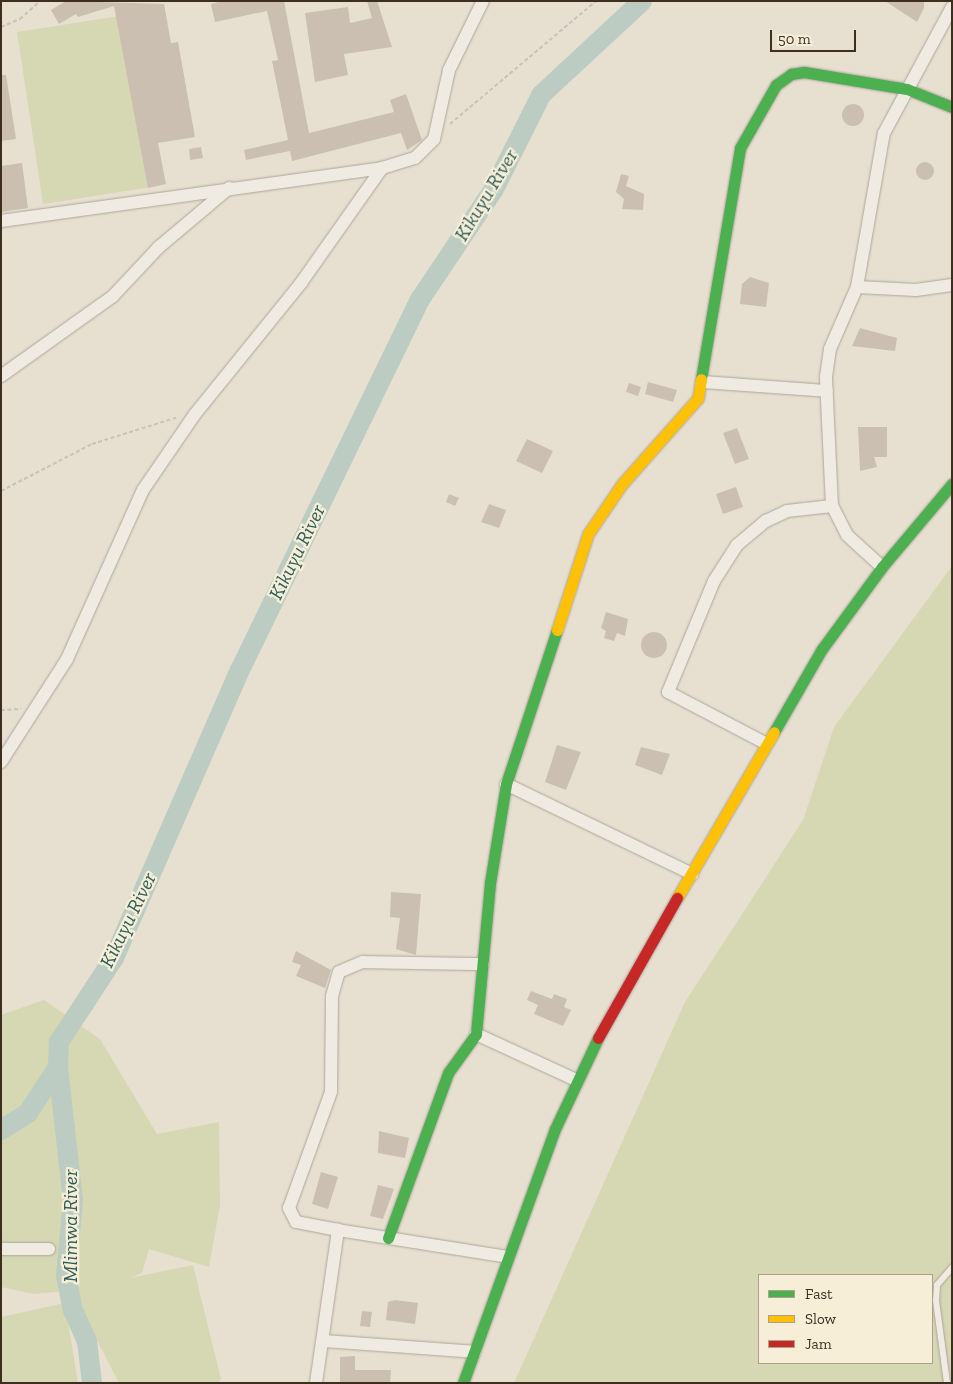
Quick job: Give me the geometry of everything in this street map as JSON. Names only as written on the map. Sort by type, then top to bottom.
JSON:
[{"type":"street","points":[[1,221],[382,168],[415,158],[434,139],[449,70],[483,1]]},
{"type":"street","points":[[882,567],[847,535],[832,506],[827,392],[830,349],[857,288],[884,133],[952,7]]},
{"type":"street","points":[[388,1238],[448,1073],[476,1034],[506,784],[588,534],[622,484],[683,421],[698,398],[702,382],[710,300],[740,148],[768,96],[791,74],[804,72],[907,89],[952,107]]},
{"type":"street","points":[[1,762],[67,659],[127,518],[195,414],[301,283],[382,168]]},
{"type":"street","points":[[1,376],[113,296],[159,247],[229,188]]},
{"type":"street","points":[[857,288],[916,290],[952,285]]},
{"type":"street","points":[[702,382],[827,392]]},
{"type":"street","points":[[463,1383],[508,1257],[578,1081],[610,1013],[822,649],[882,567],[952,484]]},
{"type":"street","points":[[767,744],[668,692],[714,580],[737,546],[766,521],[787,511],[832,506]]},
{"type":"street","points":[[506,784],[692,874]]},
{"type":"street","points":[[483,964],[363,962],[339,972],[332,996],[331,1092],[289,1208],[296,1222],[508,1257]]},
{"type":"street","points":[[476,1034],[578,1081]]},
{"type":"street","points":[[316,1383],[338,1230]]},
{"type":"street","points":[[1,1249],[49,1249]]},
{"type":"street","points":[[323,1341],[474,1352]]},
{"type":"lane","points":[[947,1383],[936,1301],[937,1285],[952,1268]]},
{"type":"path","points":[[1,27],[20,19],[40,1]]},
{"type":"path","points":[[434,139],[596,1]]},
{"type":"path","points":[[1,491],[92,444],[195,414]]},
{"type":"path","points":[[1,710],[35,708]]},
{"type":"green space","points":[[126,15],[152,187],[43,204],[17,32]]},
{"type":"green space","points":[[952,566],[952,1383],[514,1383],[685,1002],[803,820],[834,727]]},
{"type":"green space","points":[[44,1000],[100,1039],[157,1134],[219,1122],[220,1205],[209,1267],[149,1249],[142,1273],[130,1278],[193,1265],[221,1379],[218,1383],[119,1383],[86,1319],[78,1290],[34,1294],[1,1287],[1,1015]]},
{"type":"green space","points":[[65,1303],[78,1383],[1,1383],[1,1317]]},
{"type":"building","points":[[66,1],[164,4],[171,43],[178,42],[195,137],[158,143],[166,184],[148,188],[114,6],[78,17],[76,14],[59,24],[51,10]]},
{"type":"building","points":[[222,1],[284,1],[309,133],[394,112],[390,100],[406,94],[422,140],[407,150],[401,133],[292,161],[290,151],[246,160],[244,150],[288,140],[272,61],[278,60],[267,11],[215,22],[211,4]]},
{"type":"building","points":[[367,1],[377,1],[392,47],[344,54],[348,75],[315,82],[305,13],[348,7],[350,23],[372,18]]},
{"type":"building","points":[[885,1],[924,1],[924,8],[917,22]]},
{"type":"building","points":[[1,75],[6,75],[16,139],[1,141]]},
{"type":"building","points":[[853,104],[861,107],[864,115],[861,123],[853,126],[845,123],[842,115],[845,107]]},
{"type":"building","points":[[201,147],[203,158],[190,160],[189,149]]},
{"type":"building","points":[[925,162],[931,165],[934,171],[931,177],[925,180],[919,177],[916,171],[919,165]]},
{"type":"building","points":[[22,163],[28,208],[1,212],[1,166]]},
{"type":"building","points":[[621,174],[629,176],[626,186],[644,194],[643,210],[622,209],[624,199],[616,192]]},
{"type":"building","points":[[750,277],[769,283],[766,307],[740,304],[742,284]]},
{"type":"building","points":[[860,328],[897,338],[895,351],[852,346]]},
{"type":"building","points":[[648,382],[677,390],[673,402],[645,394]]},
{"type":"building","points":[[629,383],[641,387],[638,396],[626,392]]},
{"type":"building","points":[[858,427],[887,427],[887,457],[874,457],[877,467],[860,471]]},
{"type":"building","points":[[737,428],[749,459],[735,464],[723,433]]},
{"type":"building","points":[[527,439],[553,451],[542,473],[516,461]]},
{"type":"building","points":[[736,487],[743,507],[723,514],[716,494]]},
{"type":"building","points":[[449,494],[459,498],[455,506],[446,502]]},
{"type":"building","points":[[489,504],[506,510],[499,528],[481,522]]},
{"type":"building","points":[[606,612],[628,619],[625,636],[617,633],[614,641],[604,638],[606,631],[601,628]]},
{"type":"building","points":[[654,632],[663,636],[667,645],[663,654],[654,658],[645,654],[641,645],[645,636]]},
{"type":"building","points":[[557,745],[581,752],[566,790],[545,782]]},
{"type":"building","points":[[641,747],[670,754],[662,775],[635,765]]},
{"type":"building","points":[[391,892],[421,894],[416,955],[396,949],[400,918],[390,917]]},
{"type":"building","points":[[296,951],[331,970],[325,988],[296,976],[301,965],[292,962]]},
{"type":"building","points":[[531,991],[552,999],[554,994],[567,999],[564,1007],[571,1010],[563,1026],[534,1014],[538,1005],[527,1000]]},
{"type":"building","points":[[379,1131],[409,1138],[405,1158],[378,1153]]},
{"type":"building","points":[[321,1172],[338,1177],[328,1209],[312,1204]]},
{"type":"building","points":[[378,1185],[394,1189],[383,1219],[370,1216]]},
{"type":"building","points":[[395,1300],[418,1303],[415,1324],[386,1320],[388,1302]]},
{"type":"building","points":[[362,1311],[372,1312],[370,1327],[360,1326]]},
{"type":"building","points":[[355,1356],[355,1370],[391,1370],[390,1383],[340,1383],[340,1357]]},
{"type":"waterway","name":"Kikuyu River","points":[[1,1130],[28,1113],[58,1067],[59,1042],[114,958],[240,670],[421,298],[494,189],[541,95],[642,1]]},
{"type":"waterway","name":"Mlimwa River","points":[[58,1067],[73,1201],[66,1275],[73,1310],[87,1341],[92,1383]]},
{"type":"traffic: fast","points":[[701,379],[740,148],[776,85],[791,74],[804,72],[907,89],[952,107]]},
{"type":"traffic: fast","points":[[774,732],[822,649],[882,567],[952,484]]},
{"type":"traffic: fast","points":[[388,1238],[448,1073],[476,1034],[490,883],[506,784],[557,630]]},
{"type":"traffic: fast","points":[[463,1383],[555,1129],[598,1038]]},
{"type":"traffic: slow","points":[[557,630],[588,534],[622,484],[698,398],[701,379]]},
{"type":"traffic: slow","points":[[677,898],[774,732]]},
{"type":"traffic: jam","points":[[598,1038],[677,898]]}]
